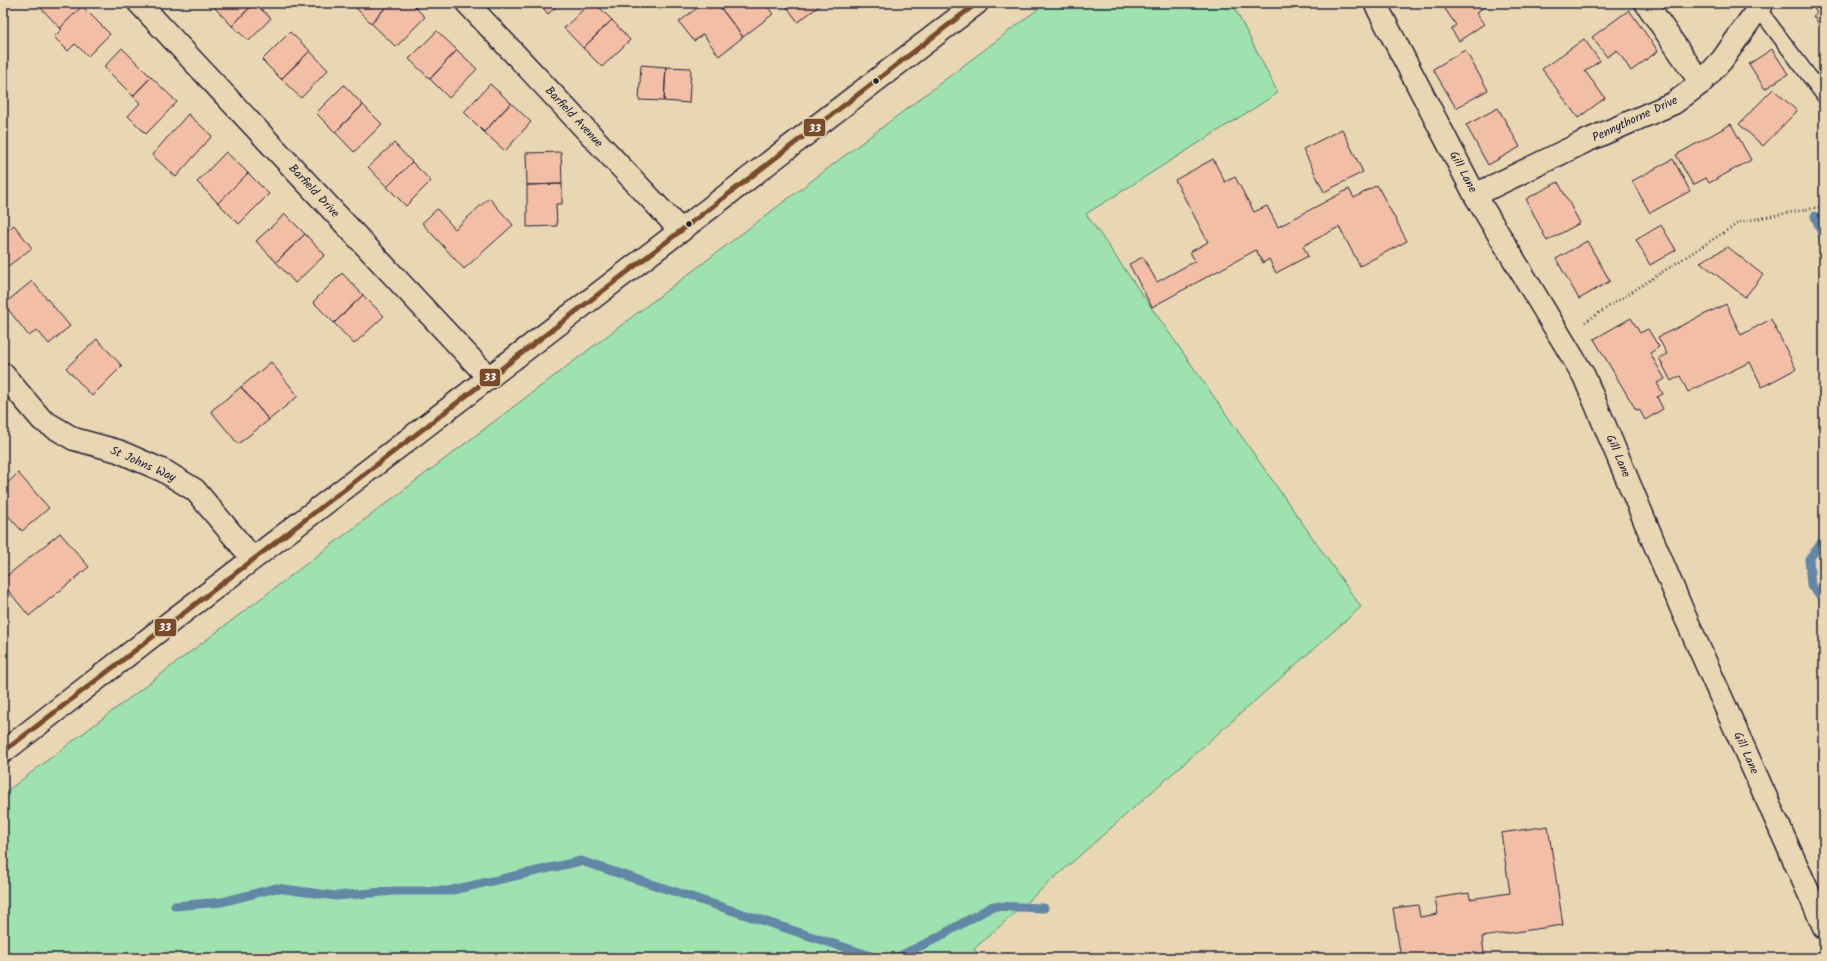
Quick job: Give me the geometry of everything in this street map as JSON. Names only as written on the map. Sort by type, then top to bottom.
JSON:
[{"type":"street","name":"Barfield Drive","points":[[139,3],[489,378]]},
{"type":"street","name":"Barfield Avenue","points":[[467,3],[681,232]]},
{"type":"street","points":[[3,752],[252,558],[681,232],[977,3]]},
{"type":"street","name":"Gill Lane","points":[[1375,3],[1475,195],[1584,376],[1684,612],[1824,927]]},
{"type":"street","points":[[1646,3],[1701,83]]},
{"type":"street","name":"Pennythorne Drive","points":[[1475,195],[1584,142],[1674,103],[1701,83],[1722,60],[1760,6]]},
{"type":"street","name":"St Johns Way","points":[[3,374],[42,420],[74,439],[118,451],[164,471],[195,490],[252,558]]},
{"type":"lane","points":[[1760,6],[1824,96]]},
{"type":"path","points":[[1561,338],[1740,222],[1824,206]]},
{"type":"green space","points":[[1046,3],[1232,3],[1278,93],[1086,214],[1361,607],[974,949],[981,958],[3,958],[3,794]]},
{"type":"building","points":[[36,3],[80,3],[82,6],[60,28]]},
{"type":"building","points":[[214,3],[254,3],[232,26],[212,5]]},
{"type":"building","points":[[254,3],[271,18],[249,41],[232,26]]},
{"type":"building","points":[[351,3],[390,3],[371,23]]},
{"type":"building","points":[[390,3],[411,3],[425,17],[396,47],[371,23]]},
{"type":"building","points":[[539,3],[560,3],[548,14]]},
{"type":"building","points":[[590,3],[595,3],[612,20],[583,48],[564,28]]},
{"type":"building","points":[[703,3],[717,3],[743,37],[719,56],[703,34],[694,41],[679,22]]},
{"type":"building","points":[[717,3],[765,3],[773,14],[743,37]]},
{"type":"building","points":[[784,3],[823,3],[798,22]]},
{"type":"building","points":[[1441,3],[1489,3],[1476,13],[1484,24],[1459,41],[1451,29],[1456,25]]},
{"type":"building","points":[[1678,3],[1722,3],[1721,6]]},
{"type":"building","points":[[1810,3],[1824,3],[1824,30],[1813,16],[1817,13]]},
{"type":"building","points":[[82,6],[110,34],[88,56],[75,44],[68,51],[54,37],[62,29],[60,28]]},
{"type":"building","points":[[1629,10],[1658,51],[1631,71],[1617,50],[1607,57],[1592,37]]},
{"type":"building","points":[[612,20],[630,40],[602,67],[583,48]]},
{"type":"building","points":[[437,31],[457,50],[430,79],[409,59]]},
{"type":"building","points":[[290,32],[310,51],[281,79],[262,60]]},
{"type":"building","points":[[1584,39],[1600,61],[1585,71],[1605,98],[1578,118],[1542,69]]},
{"type":"building","points":[[122,48],[151,77],[133,96],[104,67]]},
{"type":"building","points":[[1772,49],[1788,74],[1765,89],[1749,64]]},
{"type":"building","points":[[457,50],[477,69],[449,98],[430,79]]},
{"type":"building","points":[[1465,50],[1488,90],[1456,108],[1433,69]]},
{"type":"building","points":[[310,51],[328,70],[301,98],[281,79]]},
{"type":"building","points":[[641,65],[666,67],[664,101],[639,100]]},
{"type":"building","points":[[666,67],[691,68],[689,103],[664,101]]},
{"type":"building","points":[[151,77],[177,102],[146,134],[128,116],[140,103],[133,96]]},
{"type":"building","points":[[490,84],[511,103],[484,132],[464,112]]},
{"type":"building","points":[[344,85],[363,105],[335,132],[316,113]]},
{"type":"building","points":[[1773,89],[1797,111],[1763,146],[1739,124]]},
{"type":"building","points":[[511,103],[531,122],[505,151],[484,132]]},
{"type":"building","points":[[363,105],[382,124],[354,152],[335,132]]},
{"type":"building","points":[[1498,108],[1520,147],[1488,165],[1466,125]]},
{"type":"building","points":[[188,114],[212,136],[176,177],[152,155]]},
{"type":"building","points":[[1731,124],[1751,160],[1709,183],[1706,178],[1693,185],[1676,155]]},
{"type":"building","points":[[1342,129],[1363,172],[1324,192],[1303,149]]},
{"type":"building","points":[[394,143],[412,162],[387,187],[368,167]]},
{"type":"building","points":[[226,152],[248,173],[218,203],[197,182]]},
{"type":"building","points":[[561,152],[562,184],[527,185],[526,153]]},
{"type":"building","points":[[1213,159],[1225,182],[1235,177],[1254,212],[1267,206],[1278,227],[1349,189],[1354,198],[1377,185],[1407,241],[1360,266],[1339,227],[1303,246],[1308,256],[1276,273],[1269,259],[1263,263],[1256,250],[1152,307],[1129,264],[1143,257],[1157,282],[1195,261],[1190,252],[1208,242],[1175,180]]},
{"type":"building","points":[[1673,159],[1690,191],[1650,213],[1632,181]]},
{"type":"building","points":[[412,162],[431,181],[406,206],[387,187]]},
{"type":"building","points":[[248,173],[269,194],[239,224],[218,203]]},
{"type":"building","points":[[1558,182],[1580,223],[1547,241],[1526,199]]},
{"type":"building","points":[[562,184],[562,204],[556,204],[557,226],[527,227],[527,185]]},
{"type":"building","points":[[489,198],[513,225],[464,269],[422,223],[437,209],[455,229]]},
{"type":"building","points":[[285,214],[305,234],[276,262],[256,241]]},
{"type":"building","points":[[14,225],[32,248],[3,270],[3,232],[4,233]]},
{"type":"building","points":[[1661,225],[1676,250],[1650,265],[1636,240]]},
{"type":"building","points":[[305,234],[325,255],[295,283],[276,262]]},
{"type":"building","points":[[1587,241],[1610,281],[1579,299],[1556,259]]},
{"type":"building","points":[[1728,247],[1763,275],[1745,297],[1700,262]]},
{"type":"building","points":[[342,273],[363,295],[334,323],[313,302]]},
{"type":"building","points":[[32,281],[70,326],[49,344],[37,330],[29,336],[4,304]]},
{"type":"building","points":[[363,295],[384,316],[354,344],[334,323]]},
{"type":"building","points":[[1726,304],[1741,335],[1771,319],[1796,369],[1762,387],[1750,362],[1688,392],[1680,376],[1671,381],[1659,358],[1667,354],[1658,337]]},
{"type":"building","points":[[1631,318],[1640,333],[1648,329],[1659,347],[1650,353],[1665,379],[1657,383],[1663,394],[1657,397],[1663,409],[1645,420],[1639,409],[1636,410],[1594,339]]},
{"type":"building","points":[[97,339],[122,366],[92,396],[66,368]]},
{"type":"building","points":[[271,362],[298,396],[269,420],[241,387]]},
{"type":"building","points":[[241,387],[269,420],[238,444],[211,411]]},
{"type":"building","points":[[18,473],[49,508],[22,531],[3,510],[3,487]]},
{"type":"building","points":[[60,533],[89,567],[29,616],[3,584],[3,579]]},
{"type":"building","points":[[1548,826],[1563,925],[1482,937],[1484,954],[1456,958],[1401,958],[1393,908],[1418,905],[1420,917],[1438,914],[1435,898],[1469,893],[1470,899],[1510,893],[1501,833]]},
{"type":"waterway","points":[[1815,216],[1824,239]]},
{"type":"waterway","points":[[1824,539],[1809,559],[1811,586],[1824,599]]},
{"type":"waterway","points":[[175,906],[222,902],[276,888],[336,896],[395,891],[448,891],[581,861],[877,958]]},
{"type":"waterway","points":[[895,958],[933,940],[993,906],[1044,908]]},
{"type":"transit line","name":"33","points":[[3,752],[977,3]]}]
